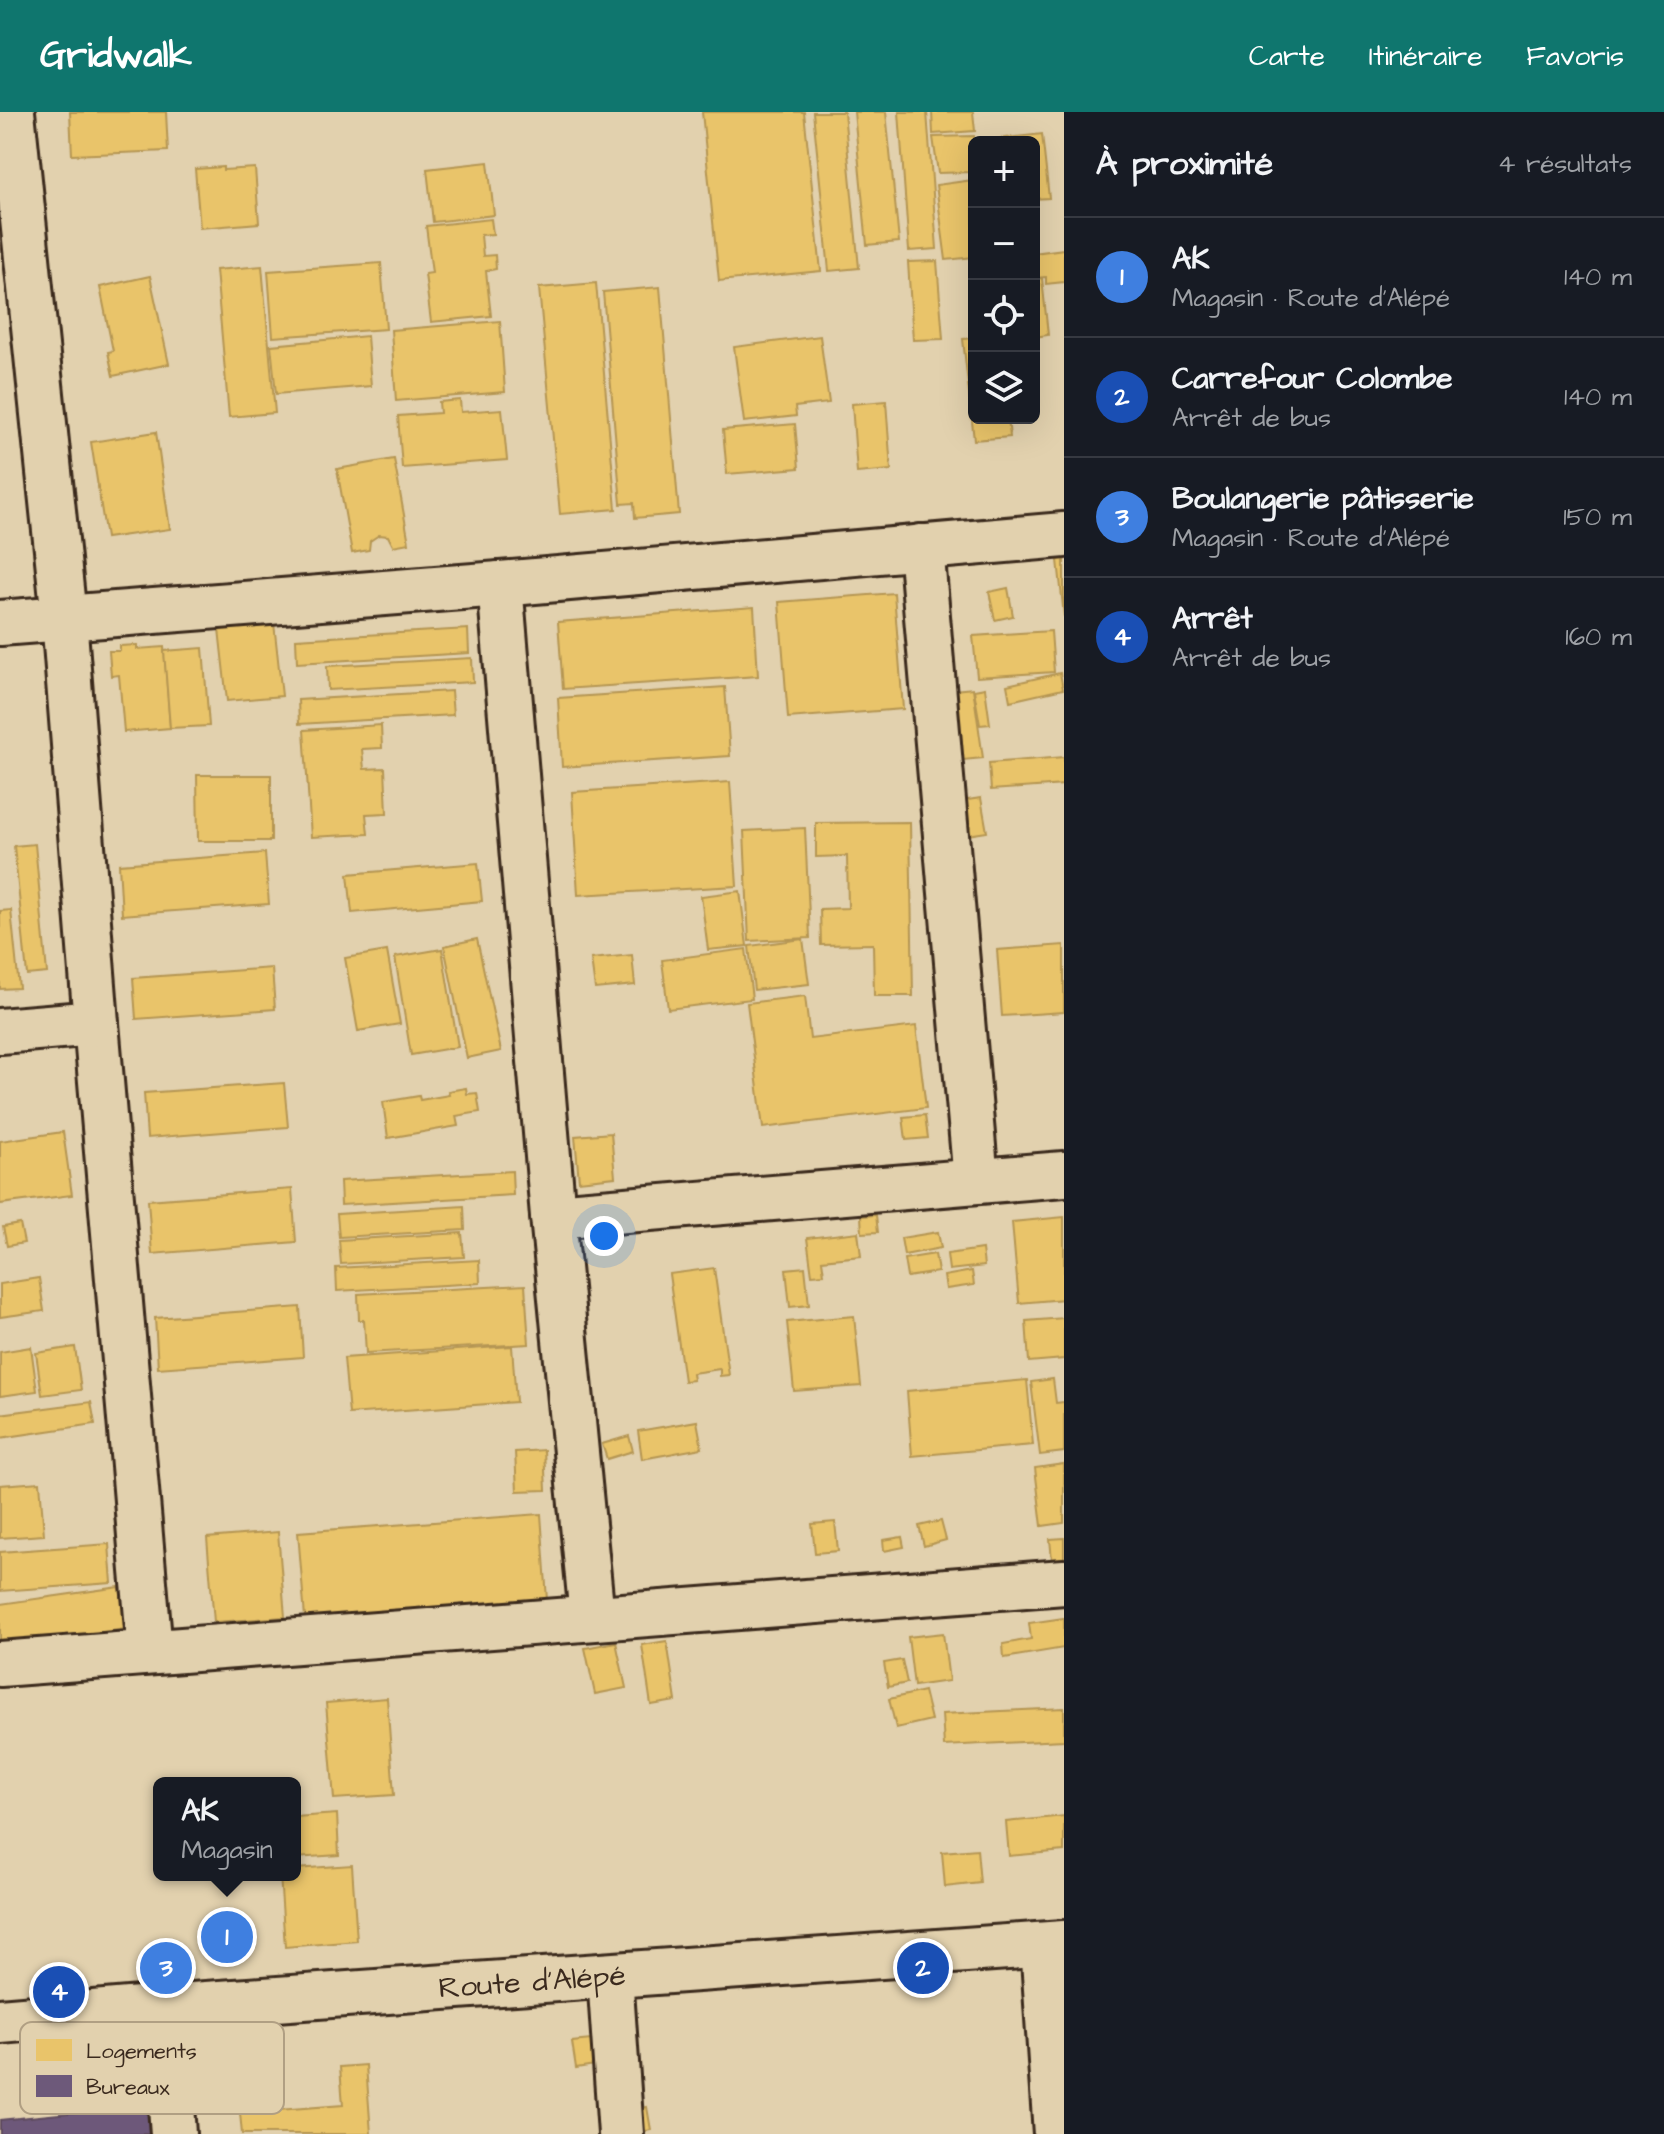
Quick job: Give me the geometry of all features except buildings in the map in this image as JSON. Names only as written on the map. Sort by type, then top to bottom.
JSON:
[{"type":"street","points":[[12,112],[64,618],[150,1652]]},
{"type":"street","points":[[0,623],[1064,535]]},
{"type":"street","points":[[921,547],[976,1181]]},
{"type":"street","points":[[500,584],[553,1216],[592,1617]]},
{"type":"street","points":[[0,1031],[96,1023]]},
{"type":"street","points":[[553,1216],[1064,1174]]},
{"type":"street","points":[[0,1664],[1064,1582]]},
{"type":"street","points":[[1053,1944],[1056,2134]]},
{"type":"street","name":"Route d'Alépé","points":[[0,2021],[1053,1944]]},
{"type":"street","points":[[610,1976],[621,2134]]},
{"type":"street","points":[[164,2007],[165,2022]]},
{"type":"street","points":[[172,2114],[173,2134]]},
{"type":"place","name":"AK","points":[[227,1937]]},
{"type":"place","name":"Boulangerie pâtisserie","points":[[166,1968]]},
{"type":"place","name":"Carrefour Colombe","points":[[923,1968]]},
{"type":"place","name":"Arrêt","points":[[59,1992]]}]
